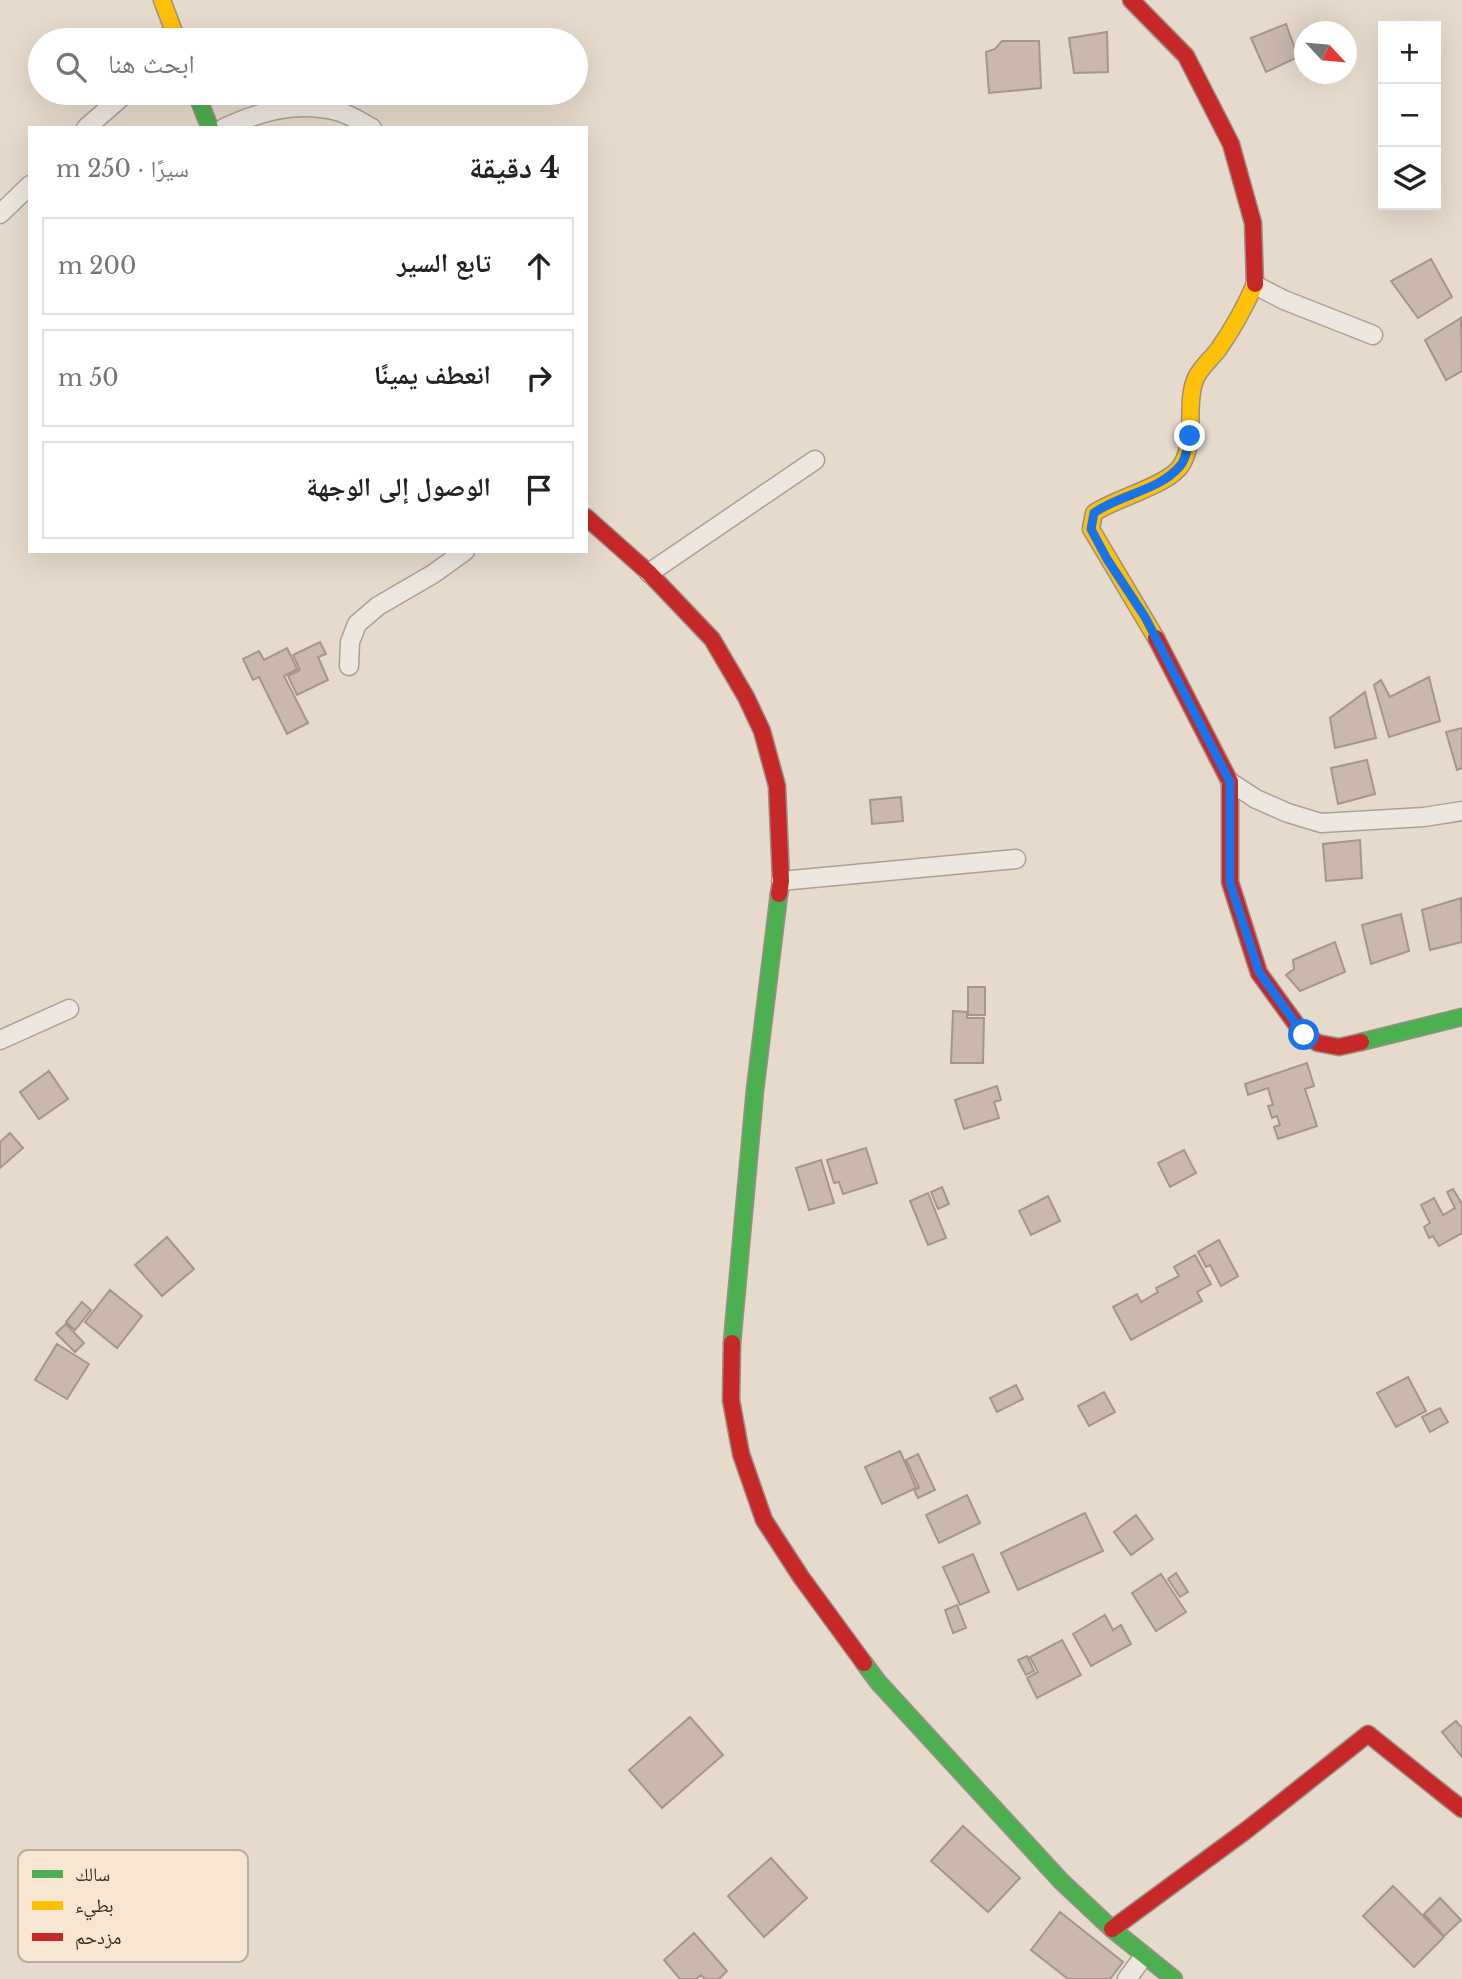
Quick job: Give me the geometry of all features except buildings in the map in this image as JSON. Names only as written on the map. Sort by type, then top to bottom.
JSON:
[{"type":"street","points":[[162,0],[172,28]]},
{"type":"street","points":[[1131,0],[1186,56],[1231,144],[1253,223],[1255,285],[1244,309],[1219,348],[1196,377],[1190,399],[1190,436],[1182,465],[1162,481],[1094,513],[1091,529],[1145,617],[1230,782],[1230,883],[1259,972],[1304,1035],[1318,1043],[1339,1047],[1462,1017]]},
{"type":"street","points":[[88,126],[113,105]]},
{"type":"street","points":[[201,105],[209,126]]},
{"type":"street","points":[[228,126],[257,113],[294,107],[338,111],[368,126]]},
{"type":"street","points":[[0,214],[28,187]]},
{"type":"street","points":[[1255,285],[1284,300],[1373,335]]},
{"type":"street","points":[[649,573],[815,460]]},
{"type":"street","points":[[588,519],[649,573],[712,639],[746,697],[762,731],[777,786],[781,881],[755,1090],[731,1350],[731,1400],[741,1454],[764,1520],[801,1577],[878,1682],[1061,1881],[1144,1956],[1174,1979]]},
{"type":"street","points":[[349,666],[350,642],[357,624],[377,606],[433,574],[462,553]]},
{"type":"street","points":[[1230,782],[1255,799],[1321,823],[1424,817],[1462,811]]},
{"type":"street","points":[[781,881],[1016,859]]},
{"type":"street","points":[[0,1040],[69,1009]]},
{"type":"street","points":[[1112,1928],[1248,1829],[1368,1734],[1462,1810]]},
{"type":"street","points":[[1127,1979],[1144,1956]]},
{"type":"traffic: fast","points":[[201,105],[209,126]]},
{"type":"traffic: fast","points":[[732,1343],[755,1090],[779,894]]},
{"type":"traffic: fast","points":[[1361,1042],[1462,1017]]},
{"type":"traffic: fast","points":[[864,1663],[878,1682],[1061,1881],[1112,1929],[1174,1979]]},
{"type":"traffic: slow","points":[[162,0],[172,28]]},
{"type":"traffic: slow","points":[[1156,638],[1091,529],[1094,513],[1155,485],[1176,472],[1182,464],[1189,444],[1191,400],[1195,380],[1218,350],[1243,310],[1255,284]]},
{"type":"traffic: jam","points":[[1131,0],[1186,56],[1231,144],[1253,223],[1255,284]]},
{"type":"traffic: jam","points":[[588,519],[649,573],[712,639],[746,697],[762,731],[777,786],[781,881],[779,894]]},
{"type":"traffic: jam","points":[[1156,638],[1230,782],[1230,882],[1259,973],[1304,1035],[1318,1043],[1339,1047],[1361,1042]]},
{"type":"traffic: jam","points":[[732,1343],[731,1400],[741,1454],[764,1520],[801,1577],[864,1663]]},
{"type":"traffic: jam","points":[[1112,1929],[1248,1829],[1368,1734],[1462,1809]]},
{"type":"route","points":[[1190,436],[1182,465],[1162,481],[1094,513],[1091,529],[1145,617],[1230,782],[1230,883],[1259,972],[1304,1035]]}]
